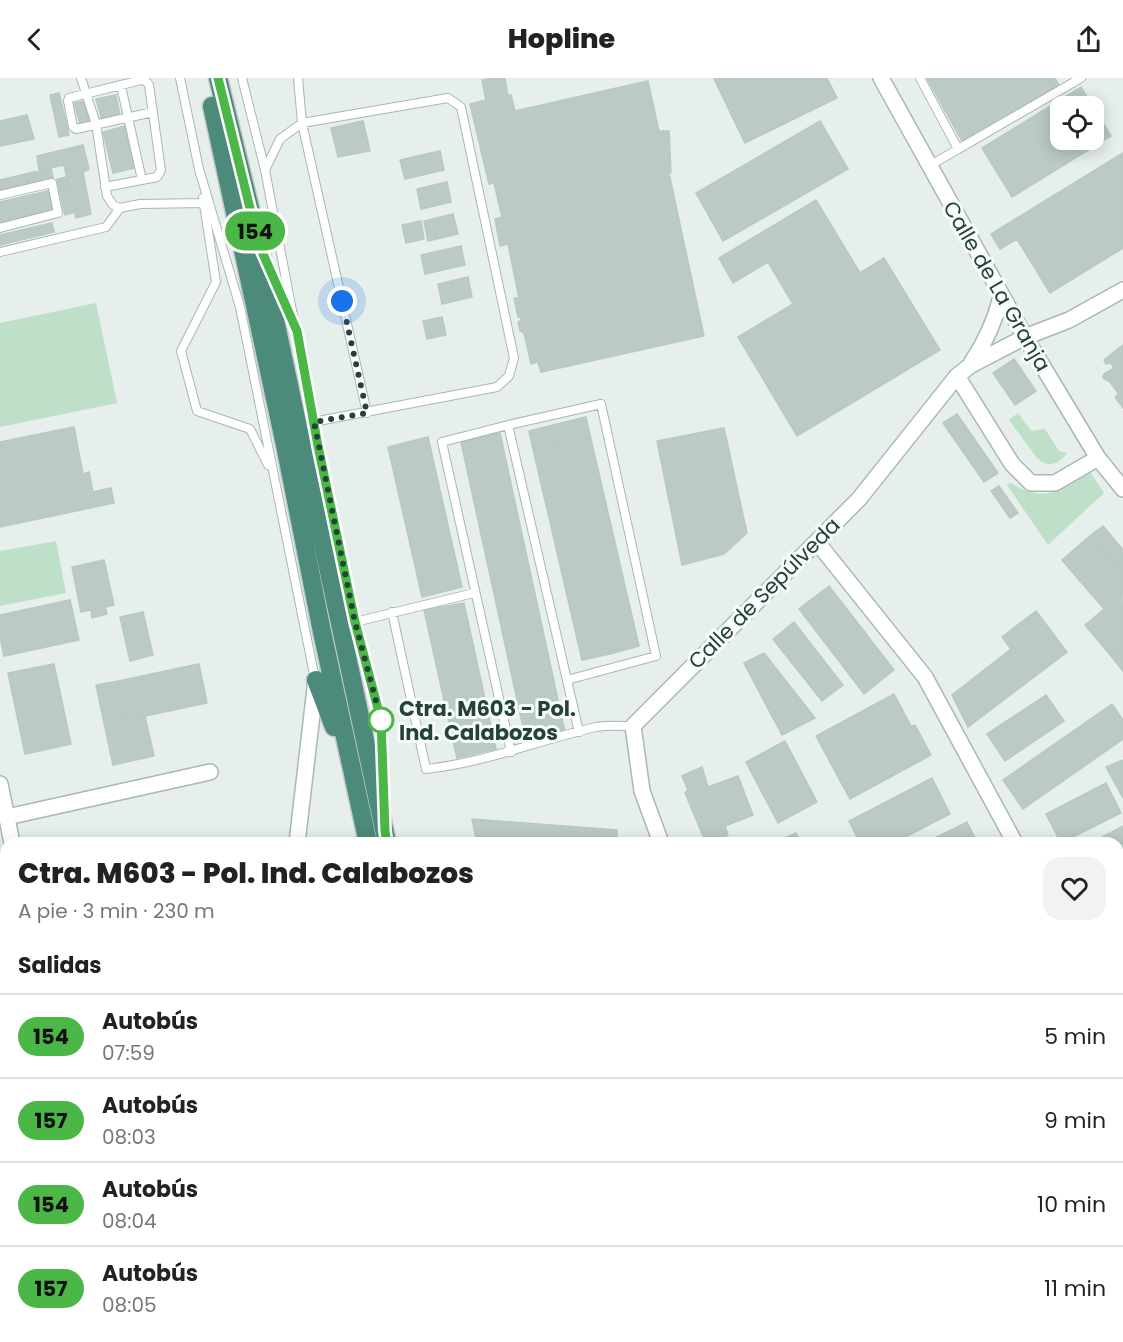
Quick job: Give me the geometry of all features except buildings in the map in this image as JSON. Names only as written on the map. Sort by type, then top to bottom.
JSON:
[{"type":"highway","points":[[206,78],[368,837]]},
{"type":"highway","points":[[218,78],[259,245],[386,837]]},
{"type":"highway","points":[[316,680],[355,779]]},
{"type":"street","name":"Calle de La Granja","points":[[881,78],[1001,297],[1098,458],[1123,489]]},
{"type":"street","name":"Calle de Sepúlveda","points":[[633,726],[859,499],[957,376],[970,365],[1025,337],[1069,320],[1123,290]]},
{"type":"street","name":"Calle de Sepúlveda","points":[[970,365],[996,320],[1001,297]]},
{"type":"street","points":[[957,376],[1012,464],[1031,483],[1055,483],[1098,458]]},
{"type":"street","points":[[817,542],[925,677],[1012,837]]},
{"type":"street","points":[[298,837],[316,680]]},
{"type":"street","points":[[633,726],[642,791],[660,837]]},
{"type":"street","points":[[7,817],[210,772]]},
{"type":"street","points":[[0,784],[11,837]]},
{"type":"lane","points":[[81,78],[96,124],[107,196],[113,204],[120,208],[140,204],[204,203]]},
{"type":"lane","points":[[180,78],[199,169],[216,282],[181,351],[197,411],[250,429],[273,474]]},
{"type":"lane","points":[[242,78],[265,170],[355,622],[381,720],[386,837]]},
{"type":"lane","points":[[298,78],[302,123],[367,413]]},
{"type":"lane","points":[[920,78],[958,149]]},
{"type":"lane","points":[[929,166],[1081,78]]},
{"type":"lane","points":[[105,187],[157,177],[160,174],[153,112],[149,85],[146,81],[141,80],[72,96],[68,101],[73,127],[80,129],[153,112]]},
{"type":"lane","points":[[121,86],[142,180]]},
{"type":"lane","points":[[265,170],[280,139],[302,123],[448,98],[461,107],[514,358],[509,376],[497,387],[314,422]]},
{"type":"lane","points":[[199,169],[240,307],[316,680]]},
{"type":"lane","points":[[0,195],[52,183],[58,213],[0,228]]},
{"type":"lane","points":[[0,252],[106,227],[120,208]]},
{"type":"lane","points":[[259,245],[297,331]]},
{"type":"lane","points":[[511,752],[442,442],[601,404],[656,656],[567,680]]},
{"type":"lane","points":[[508,425],[579,732]]},
{"type":"lane","points":[[355,622],[474,592]]},
{"type":"lane","points":[[392,612],[426,769],[446,767],[511,752],[598,727],[633,726]]},
{"type":"green space","points":[[96,303],[117,403],[0,427],[0,323]]},
{"type":"green space","points":[[1018,413],[1031,431],[1045,429],[1059,451],[1067,453],[1064,457],[1053,464],[1045,463],[1037,458],[1009,420]]},
{"type":"green space","points":[[1090,472],[1104,493],[1048,545],[1007,485],[1011,483],[1034,493],[1043,494],[1070,485]]},
{"type":"green space","points":[[56,541],[66,593],[0,606],[0,551]]},
{"type":"bus line","name":"154","points":[[218,78],[259,245],[297,331],[318,446],[355,622],[381,720],[386,837]]},
{"type":"place","name":"Ctra. M603 - Pol. Ind. Calabozos","points":[[381,720]]},
{"type":"route","points":[[342,301],[367,413],[314,422],[355,622],[381,720]]}]
